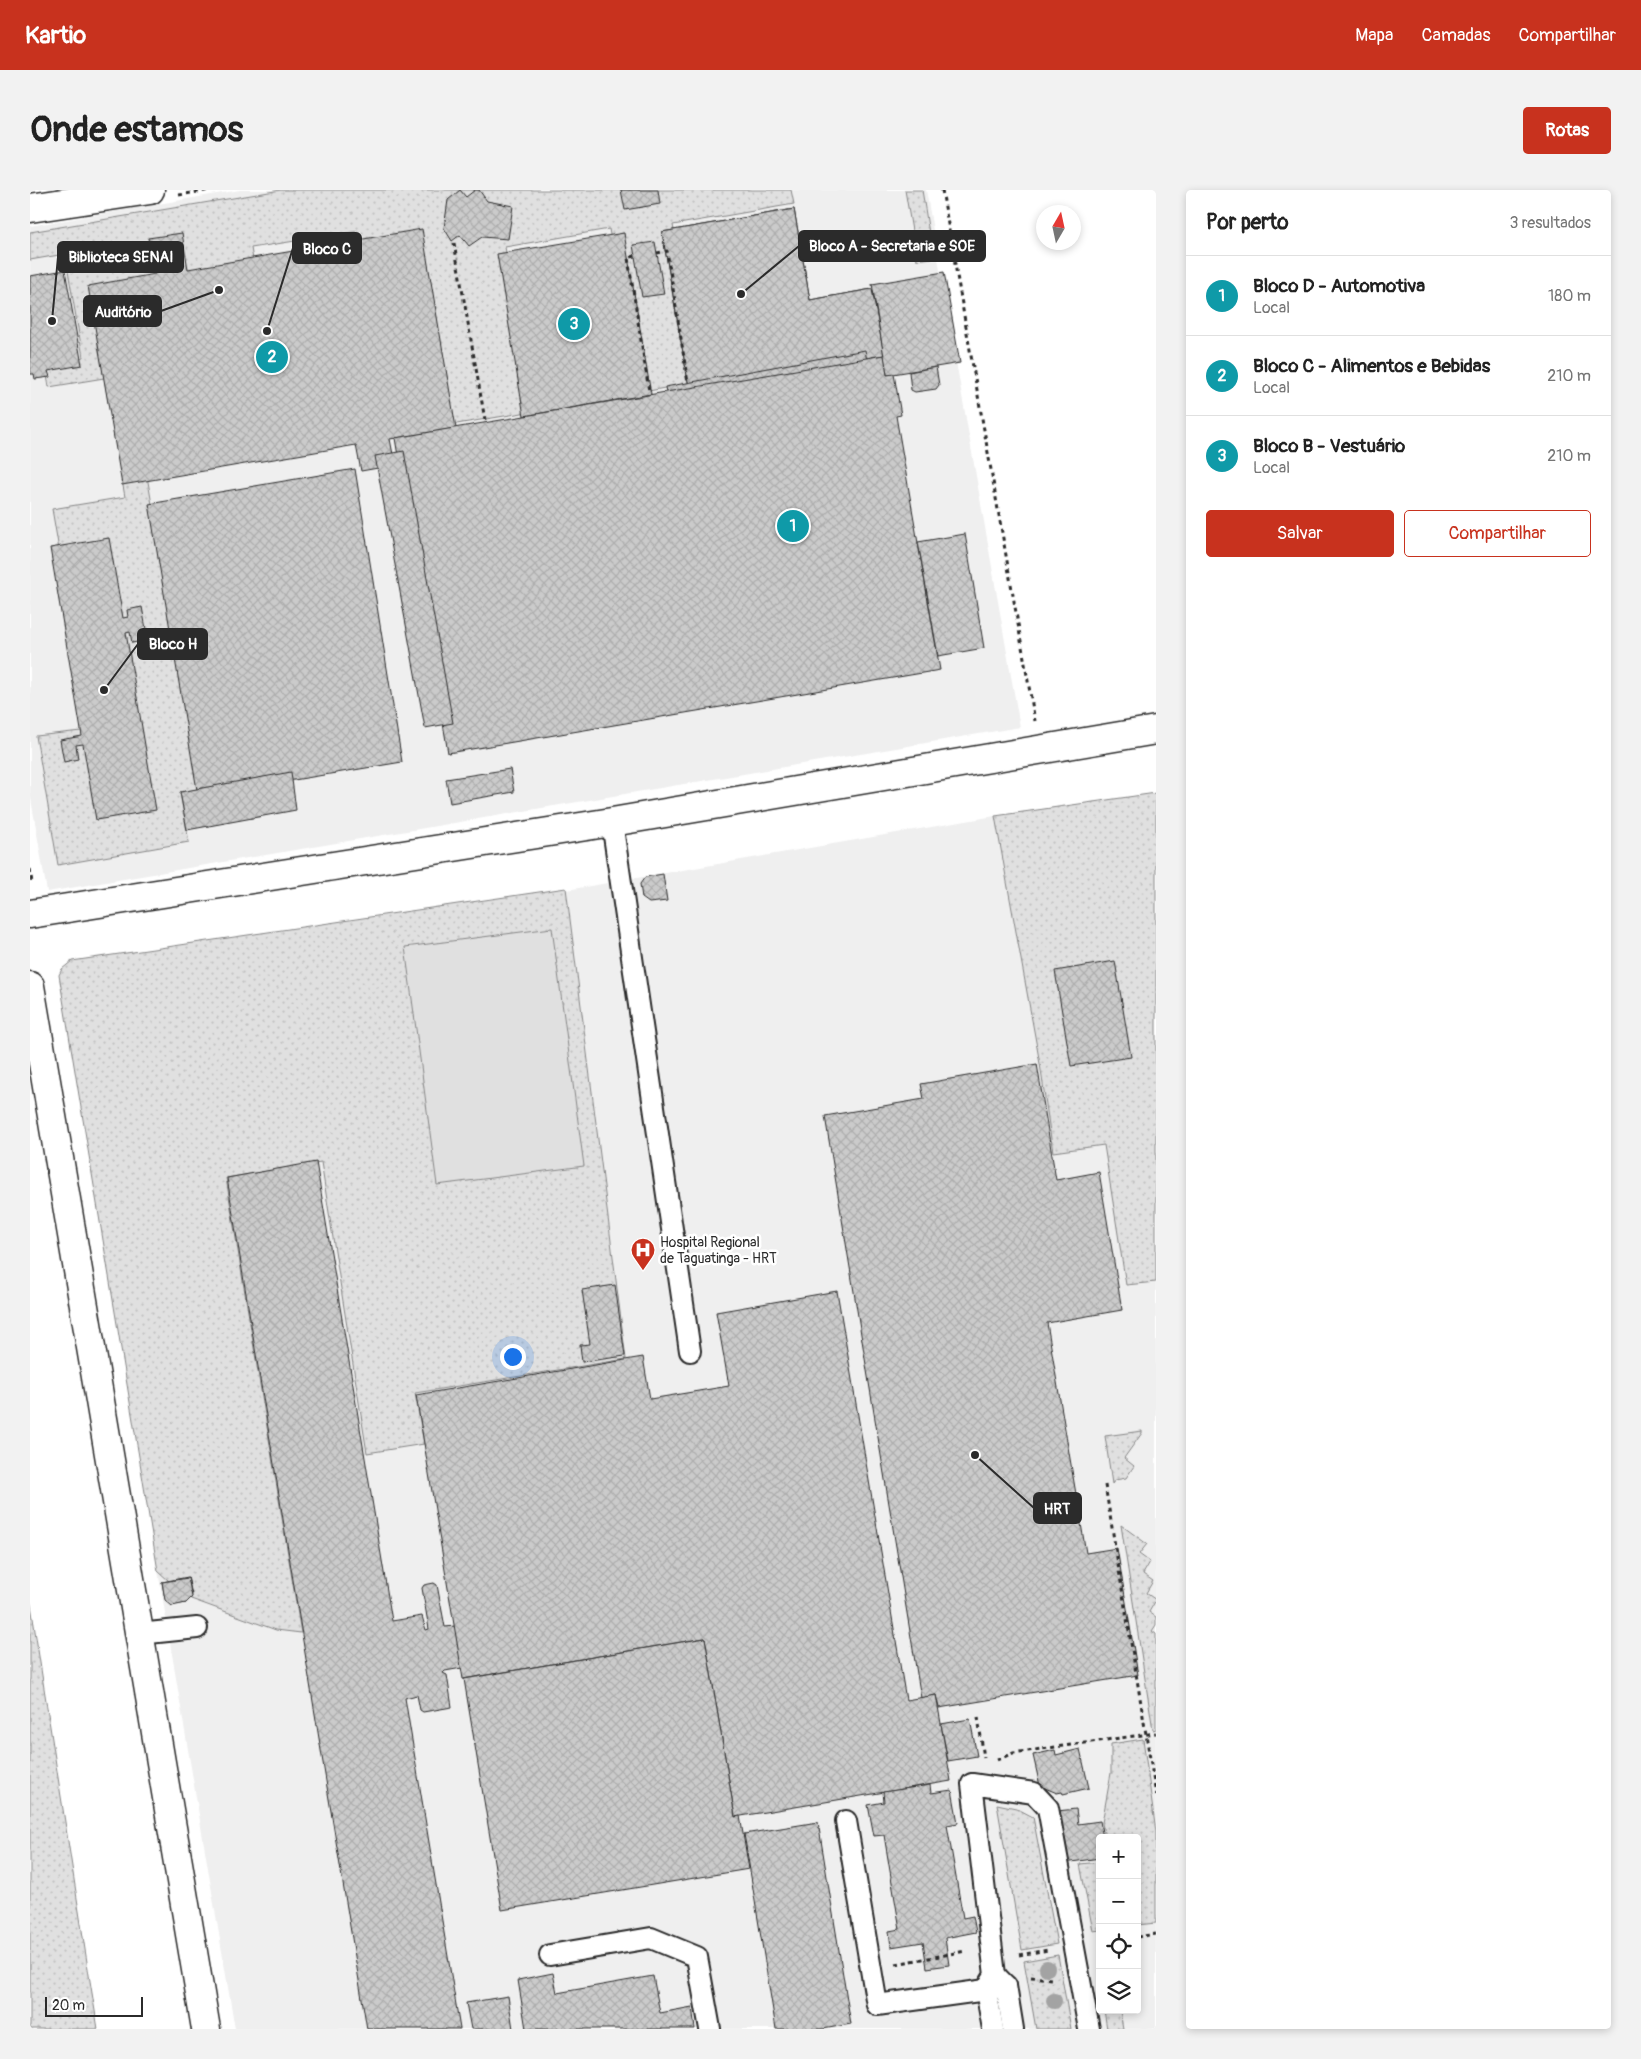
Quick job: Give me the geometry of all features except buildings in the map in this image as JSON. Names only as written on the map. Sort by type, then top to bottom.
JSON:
[{"type":"street","points":[[30,208],[150,190]]},
{"type":"street","points":[[30,914],[612,822],[1156,730]]},
{"type":"street","points":[[30,986],[206,2029]]},
{"type":"lane","points":[[612,822],[690,1351]]},
{"type":"lane","points":[[139,1634],[197,1628]]},
{"type":"lane","points":[[993,2029],[996,1984],[972,1784],[1034,1793],[1048,1808],[1089,2029]]},
{"type":"lane","points":[[846,1821],[877,2005],[996,1984]]},
{"type":"lane","points":[[550,1955],[651,1938],[697,1957],[710,2029]]},
{"type":"lane","points":[[996,1984],[1013,2029]]},
{"type":"path","points":[[942,190],[1036,727]]},
{"type":"path","points":[[454,243],[485,420]]},
{"type":"path","points":[[657,253],[667,251],[688,383]]},
{"type":"path","points":[[635,256],[628,258],[649,391]]},
{"type":"path","points":[[1105,1485],[1156,1795]]},
{"type":"path","points":[[992,1762],[1013,1753],[1156,1733]]},
{"type":"path","points":[[1141,1936],[1156,1934]]},
{"type":"path","points":[[1018,1962],[1017,1955],[1051,1949]]},
{"type":"path","points":[[871,1968],[963,1952],[992,1951]]},
{"type":"path","points":[[1030,1977],[1057,1980]]},
{"type":"shaded area","points":[[240,190],[926,190],[1020,727],[47,892],[30,793],[30,226]]},
{"type":"shaded area","points":[[281,190],[791,190],[794,204],[673,225],[702,381],[638,393],[609,229],[505,247],[534,411],[147,476],[202,788],[180,793],[189,842],[58,865],[36,736],[90,730],[52,509],[125,497],[104,378],[49,387],[45,364],[83,357],[65,254],[30,260],[30,232]],"holes":[[[358,231],[370,292],[262,311],[251,248]]]},
{"type":"shaded area","points":[[905,190],[922,190],[933,258],[917,260]]},
{"type":"shaded area","name":"Hospital Regional de Taguatinga - HRT","points":[[1156,793],[1156,2029],[235,2029],[158,1571],[178,1568],[81,974],[995,816]]},
{"type":"shaded area","points":[[1156,793],[1156,1282],[1126,1285],[1104,1145],[1053,1152],[1040,1064],[995,816]]},
{"type":"shaded area","points":[[566,888],[626,1359],[415,1393],[424,1444],[367,1453],[321,1162],[226,1178],[301,1633],[276,1630],[191,1599],[188,1578],[169,1581],[158,1571],[59,975],[62,969],[72,961]]},
{"type":"shaded area","points":[[552,928],[584,1166],[437,1185],[405,947]]},
{"type":"shaded area","points":[[1142,1431],[1124,1458],[1134,1466],[1126,1478],[1115,1480],[1112,1484],[1105,1436]]},
{"type":"shaded area","points":[[1121,1525],[1147,1544],[1139,1554],[1150,1562],[1143,1574],[1153,1581],[1146,1593],[1156,1600],[1149,1612],[1156,1617],[1156,1625],[1152,1631],[1156,1634],[1156,1729],[1153,1730]]},
{"type":"shaded area","points":[[30,1599],[89,1975],[98,2029],[30,2029]]},
{"type":"shaded area","points":[[1143,1739],[1156,1832],[1156,1923],[1141,1925],[1141,1834],[1104,1834],[1102,1823],[1111,1773],[1111,1744]]},
{"type":"shaded area","points":[[997,1804],[1016,1808],[1033,1817],[1057,1944],[1022,1950]]},
{"type":"shaded area","points":[[1096,1862],[1096,1931],[1093,1931],[1080,1864]]},
{"type":"shaded area","points":[[1058,1955],[1071,2029],[1036,2029],[1024,1961]]},
{"type":"shaded area","points":[[1105,2014],[1121,2014],[1123,2029],[1107,2029]]},
{"type":"place","name":"Auditório","points":[[219,290]]},
{"type":"place","name":"Bloco A - Secretaria e SOE","points":[[741,294]]},
{"type":"place","name":"Biblioteca SENAI","points":[[52,321]]},
{"type":"place","name":"Bloco B - Vestuário","points":[[574,324]]},
{"type":"place","name":"Bloco C","points":[[267,331]]},
{"type":"place","name":"Bloco C - Alimentos e Bebidas","points":[[272,357]]},
{"type":"place","name":"Bloco D - Automotiva","points":[[793,526]]},
{"type":"place","name":"Bloco H","points":[[104,690]]},
{"type":"place","name":"Hospital Regional de Taguatinga - HRT","points":[[643,1271]]},
{"type":"place","name":"HRT","points":[[975,1455]]}]
